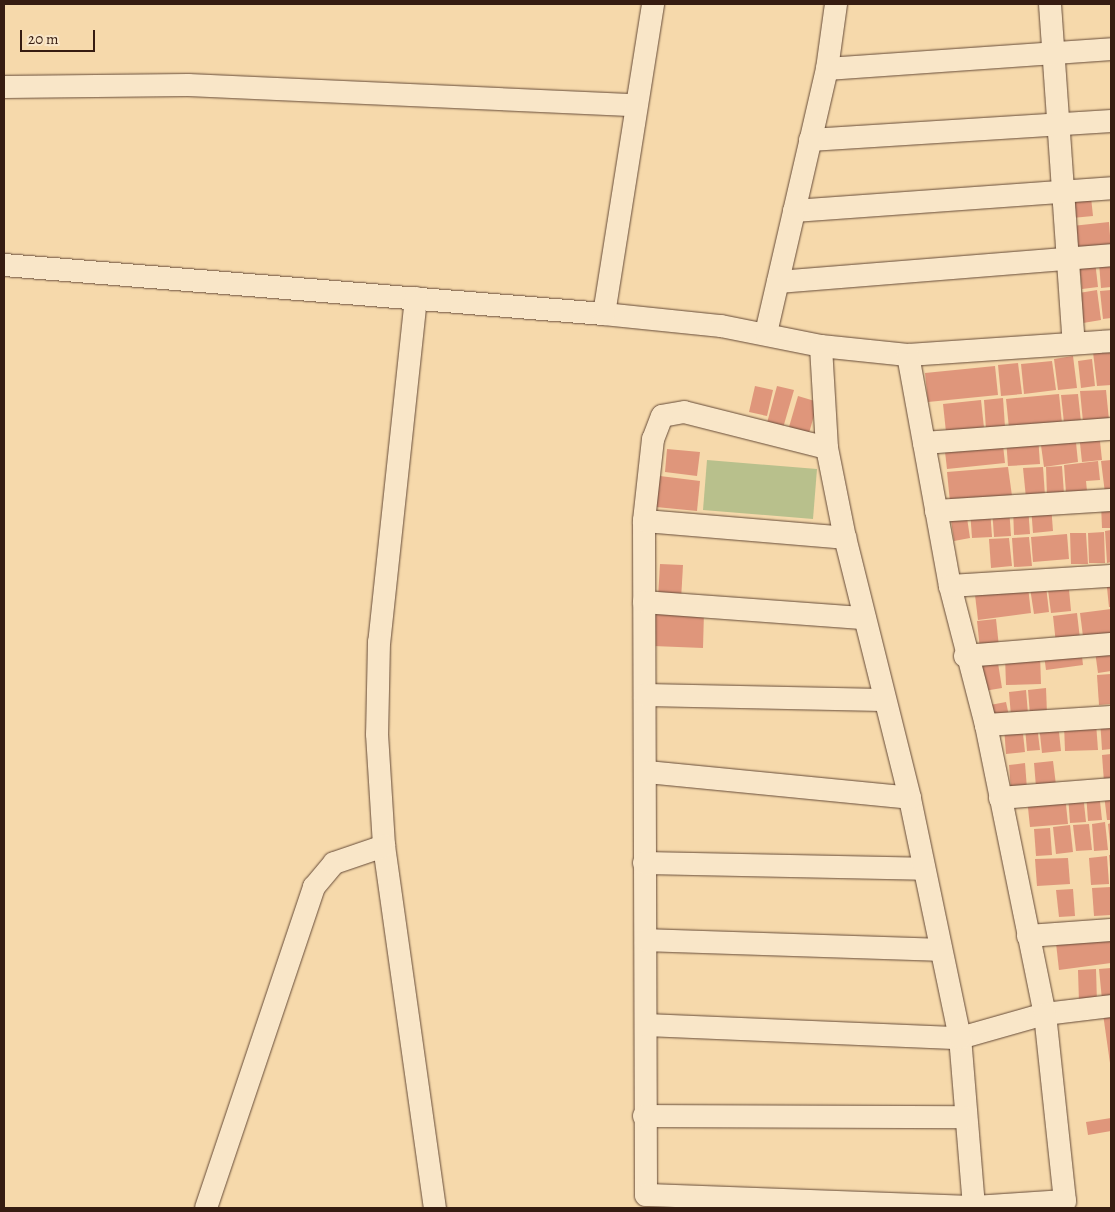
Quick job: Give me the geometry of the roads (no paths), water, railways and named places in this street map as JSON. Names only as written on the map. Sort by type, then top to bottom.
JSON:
[{"type":"street","points":[[604,314],[635,105],[653,4]]},
{"type":"street","points":[[766,333],[827,69],[836,4]]},
{"type":"street","points":[[1050,4],[1074,343]]},
{"type":"street","points":[[827,69],[1111,49]]},
{"type":"street","points":[[4,87],[188,85],[635,105]]},
{"type":"street","points":[[810,140],[1111,121]]},
{"type":"street","points":[[794,211],[1111,188]]},
{"type":"street","points":[[778,282],[1111,256]]},
{"type":"street","points":[[4,265],[604,314],[766,333],[821,346],[908,354],[1111,340]]},
{"type":"street","points":[[416,298],[379,642],[377,734],[384,846],[435,1208]]},
{"type":"street","points":[[821,346],[826,448],[883,700],[910,798],[960,1038],[964,1117],[974,1207]]},
{"type":"street","points":[[826,448],[684,412],[662,416],[653,439],[644,521],[647,772],[644,863],[646,940],[644,1116],[646,1196],[974,1207],[1065,1201],[1045,1014],[986,726],[965,656],[950,586],[908,354]]},
{"type":"street","points":[[924,443],[1111,429]]},
{"type":"street","points":[[936,511],[1111,500]]},
{"type":"street","points":[[644,521],[845,538]]},
{"type":"street","points":[[950,586],[1111,576]]},
{"type":"street","points":[[644,602],[864,618]]},
{"type":"street","points":[[965,656],[1111,644]]},
{"type":"street","points":[[645,695],[883,700]]},
{"type":"street","points":[[986,726],[1111,717]]},
{"type":"street","points":[[647,772],[910,798]]},
{"type":"street","points":[[1000,798],[1111,789]]},
{"type":"street","points":[[206,1208],[314,887],[334,863],[384,846]]},
{"type":"street","points":[[644,863],[924,869]]},
{"type":"street","points":[[1028,936],[1111,930]]},
{"type":"street","points":[[646,940],[941,950]]},
{"type":"street","points":[[646,1025],[960,1038],[1045,1014],[1111,1006]]},
{"type":"street","points":[[644,1116],[964,1117]]}]
